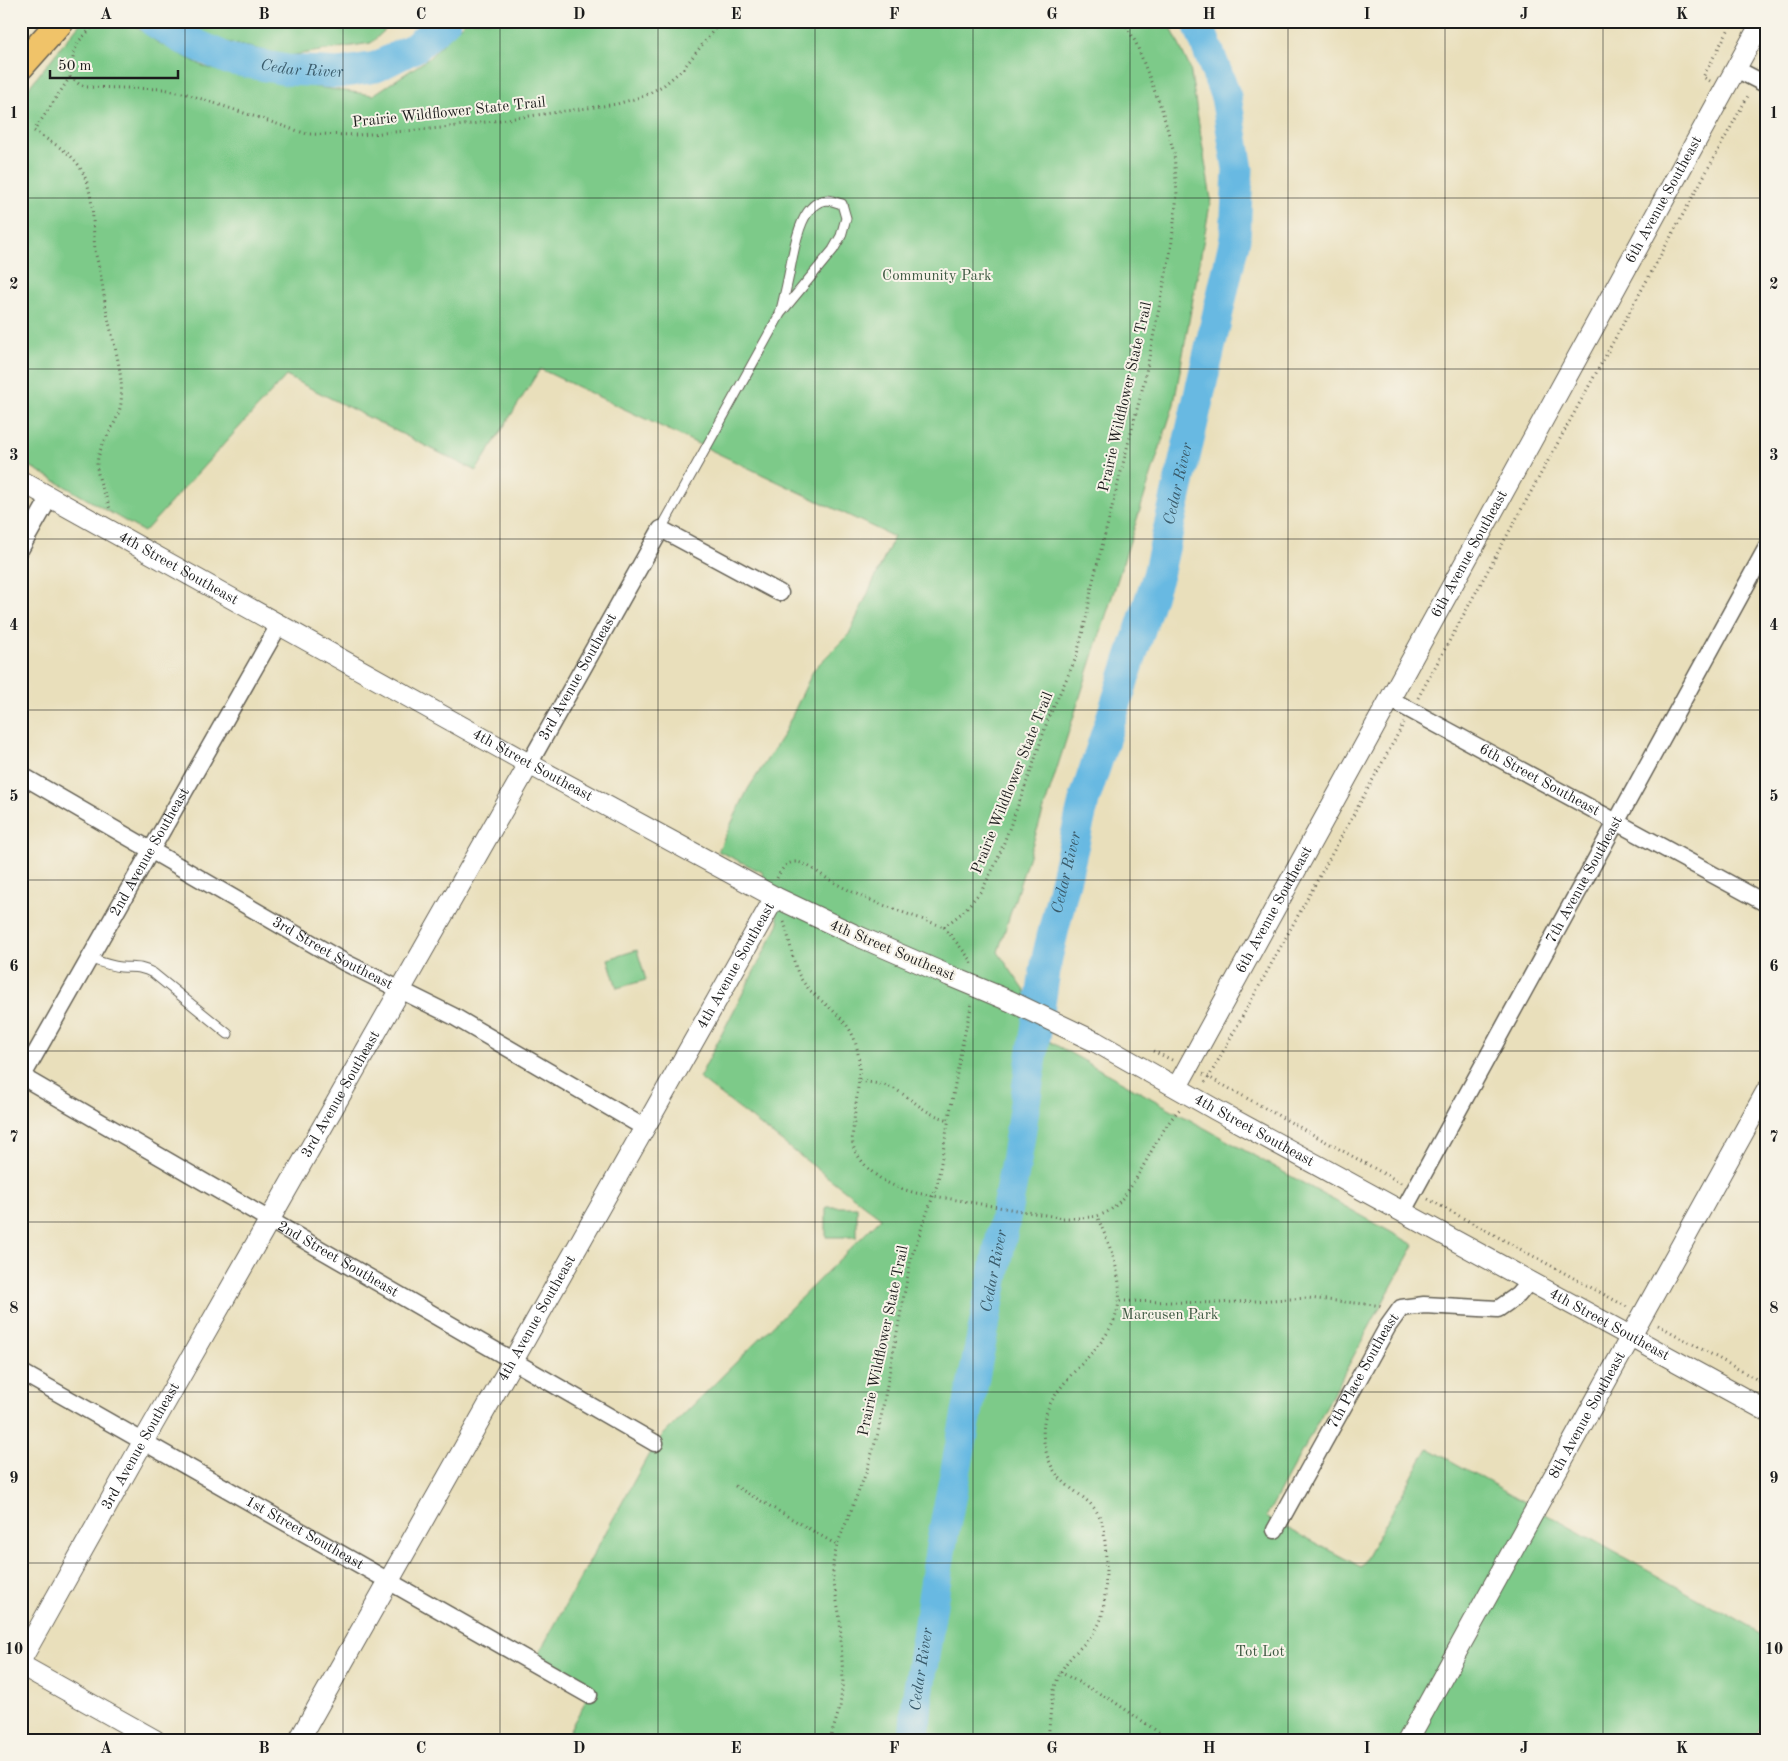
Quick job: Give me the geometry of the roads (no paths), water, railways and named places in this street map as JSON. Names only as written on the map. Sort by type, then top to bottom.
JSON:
[{"type":"main road","points":[[21,66],[59,23]]},
{"type":"street","name":"6th Avenue Southeast","points":[[1185,1092],[1390,699],[1762,21]]},
{"type":"street","points":[[1736,69],[1762,83]]},
{"type":"street","name":"4th Street Southeast","points":[[21,481],[529,764],[775,898],[845,931],[1062,1024],[1402,1213],[1767,1411]]},
{"type":"street","points":[[21,548],[50,497]]},
{"type":"street","points":[[661,528],[780,593]]},
{"type":"street","name":"3rd Avenue Southeast","points":[[21,1660],[661,528]]},
{"type":"street","name":"7th Avenue Southeast","points":[[1402,1213],[1767,547]]},
{"type":"street","name":"2nd Avenue Southeast","points":[[22,1077],[279,625]]},
{"type":"street","name":"6th Street Southeast","points":[[1390,699],[1767,904]]},
{"type":"street","name":"3rd Street Southeast","points":[[21,775],[344,962],[453,1016],[645,1128]]},
{"type":"street","name":"4th Avenue Southeast","points":[[298,1740],[775,898]]},
{"type":"street","name":"2nd Street Southeast","points":[[22,1077],[655,1443]]},
{"type":"street","name":"8th Avenue Southeast","points":[[1408,1740],[1767,1090]]},
{"type":"street","name":"7th Place Southeast","points":[[1275,1530],[1388,1326],[1401,1308],[1424,1304],[1498,1309],[1518,1295],[1529,1282]]},
{"type":"street","name":"1st Street Southeast","points":[[21,1372],[589,1695]]},
{"type":"street","points":[[21,1665],[155,1740]]},
{"type":"lane","points":[[661,528],[780,314],[833,250],[842,236],[846,218],[842,204],[827,200],[814,205],[801,224],[794,243],[792,264],[780,314]]},
{"type":"lane","points":[[89,958],[121,967],[142,967],[153,973],[228,1034]]},
{"type":"waterway","name":"Cedar River","points":[[153,21],[179,37],[228,59],[287,70],[339,73],[376,67],[416,47],[445,21]]},
{"type":"waterway","name":"Cedar River","points":[[914,1740],[917,1701],[941,1546],[1016,1162],[1047,958],[1084,801],[1158,575],[1235,238],[1238,169],[1226,97],[1197,21]]},
{"type":"waterway","points":[[1201,30],[1207,21]]},
{"type":"park label","name":"Community Park","points":[[937,276]]},
{"type":"park label","name":"Marcusen Park","points":[[1170,1315]]},
{"type":"park label","name":"Tot Lot","points":[[1260,1652]]}]
